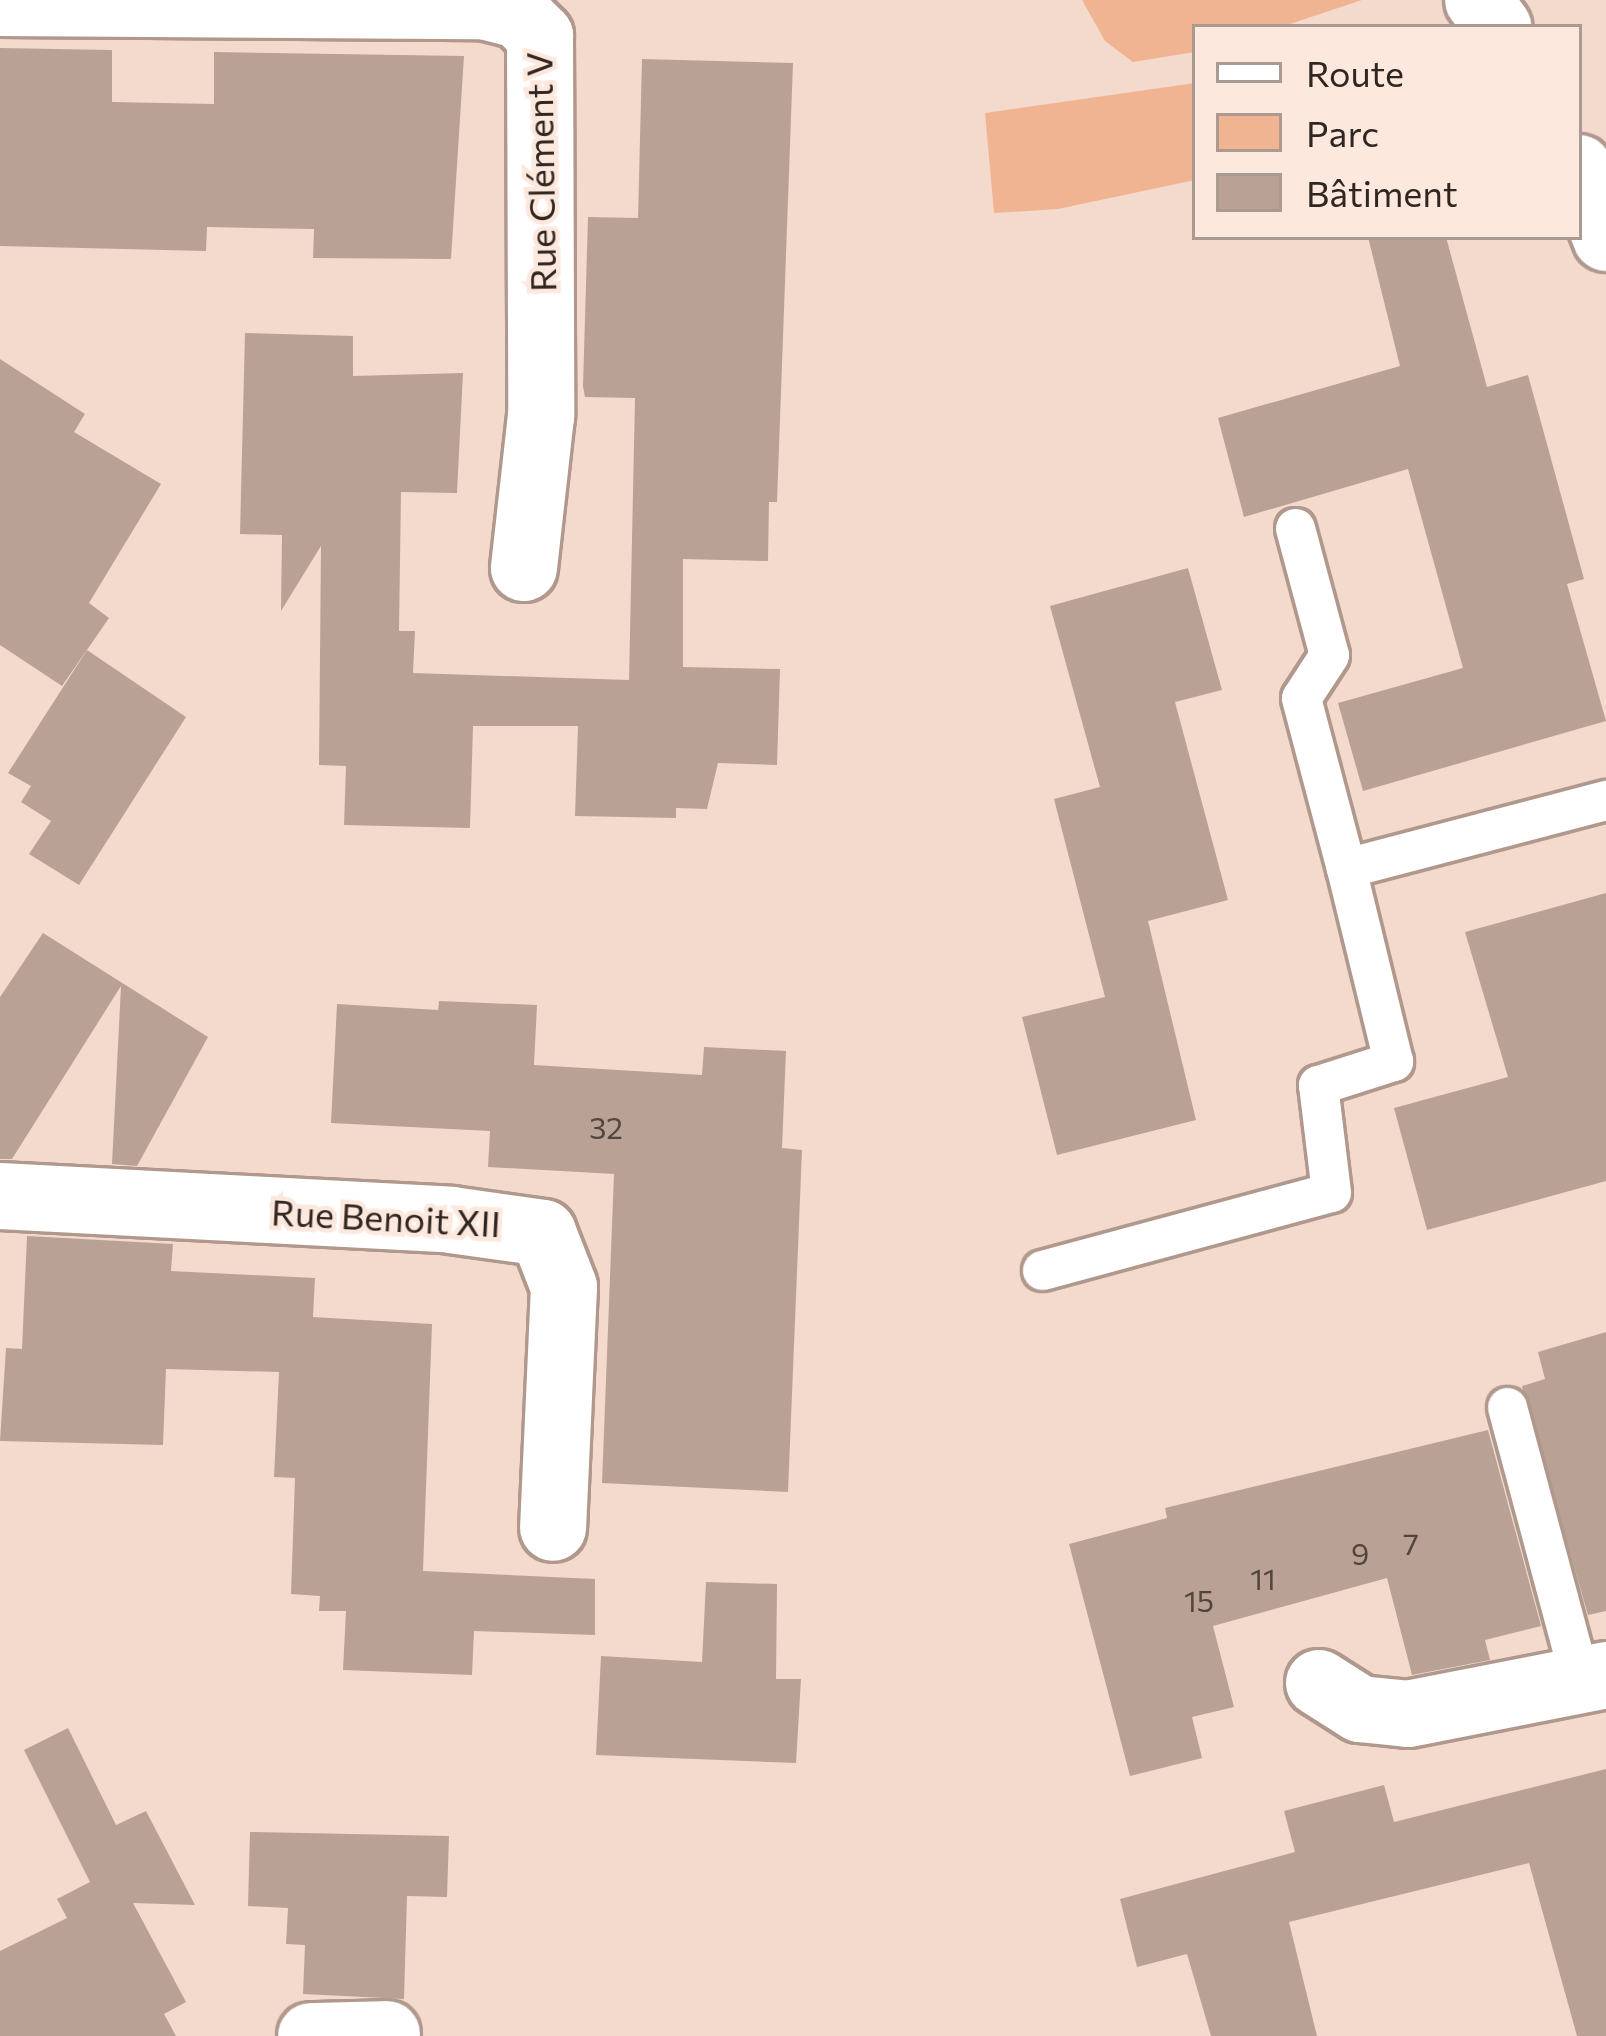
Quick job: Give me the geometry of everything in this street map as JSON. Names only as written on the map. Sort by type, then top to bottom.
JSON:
[{"type":"street","name":"Rue Clément V","points":[[0,3],[483,6],[519,15],[540,36],[541,416],[524,568]]},
{"type":"street","points":[[1582,175],[1606,238]]},
{"type":"street","name":"Rue Benoit XII","points":[[0,1196],[451,1220],[543,1233],[564,1287],[553,1528]]},
{"type":"street","points":[[1319,1683],[1360,1708],[1408,1714],[1592,1675]]},
{"type":"street","points":[[311,2036],[386,2034]]},
{"type":"lane","points":[[1042,1270],[1331,1192],[1318,1085],[1393,1061],[1301,698],[1329,655],[1295,528]]},
{"type":"lane","points":[[1346,868],[1606,800]]},
{"type":"lane","points":[[1507,1407],[1592,1675]]},
{"type":"green space","points":[[1082,0],[1362,0],[1290,24],[1192,24],[1192,52],[1133,62],[1105,41]]},
{"type":"green space","points":[[1192,83],[1192,181],[1058,209],[994,213],[985,113]]},
{"type":"building","points":[[0,48],[112,50],[112,102],[214,104],[214,52],[464,56],[451,259],[313,258],[314,229],[207,227],[206,251],[0,246]]},
{"type":"building","points":[[642,59],[793,63],[777,502],[769,502],[768,561],[683,559],[683,667],[780,669],[777,765],[718,763],[707,809],[676,808],[676,818],[575,816],[578,726],[473,726],[470,828],[344,825],[346,766],[319,765],[321,546],[281,611],[282,535],[240,534],[245,333],[353,336],[353,376],[463,373],[457,493],[401,492],[399,631],[415,631],[413,673],[629,680],[635,398],[585,397],[583,386],[588,217],[638,218]]},
{"type":"building","points":[[1369,240],[1447,240],[1487,387],[1528,375],[1584,579],[1567,584],[1606,721],[1363,791],[1338,703],[1463,668],[1408,469],[1244,517],[1218,418],[1400,366]]},
{"type":"building","points":[[0,359],[85,414],[74,432],[161,484],[89,603],[109,618],[62,686],[0,645]]},
{"type":"building","points":[[1188,568],[1222,690],[1175,702],[1228,900],[1148,921],[1196,1120],[1057,1155],[1022,1017],[1105,997],[1054,799],[1100,787],[1050,606]]},
{"type":"building","points":[[87,650],[186,717],[79,885],[29,854],[51,821],[21,802],[31,786],[8,773]]},
{"type":"building","points":[[1606,893],[1606,1181],[1427,1230],[1394,1108],[1508,1077],[1465,932]]},
{"type":"building","points":[[43,933],[208,1037],[137,1166],[112,1164],[121,986],[12,1159],[0,1159],[0,997]]},
{"type":"building","points":[[439,1001],[537,1005],[534,1065],[702,1075],[704,1047],[786,1051],[782,1148],[802,1150],[788,1492],[602,1483],[614,1174],[488,1167],[490,1131],[331,1123],[337,1004],[438,1010]]},
{"type":"building","points":[[27,1236],[173,1244],[171,1271],[315,1278],[313,1317],[432,1324],[423,1571],[595,1579],[595,1635],[474,1631],[472,1675],[343,1670],[346,1611],[319,1611],[320,1596],[291,1594],[295,1478],[274,1477],[279,1372],[166,1369],[163,1445],[0,1441],[6,1348],[22,1349]]},
{"type":"building","points":[[1606,1332],[1606,1611],[1588,1615],[1522,1386],[1545,1379],[1538,1352]]},
{"type":"building","points":[[1488,1430],[1541,1626],[1485,1640],[1490,1660],[1412,1675],[1387,1578],[1213,1626],[1234,1707],[1192,1717],[1202,1758],[1130,1776],[1069,1544],[1167,1518],[1165,1508]]},
{"type":"building","points":[[706,1582],[777,1584],[776,1679],[801,1679],[796,1763],[596,1755],[601,1656],[702,1662]]},
{"type":"building","points":[[68,1728],[116,1825],[146,1811],[195,1905],[133,1903],[186,2002],[164,2014],[176,2036],[0,2036],[0,1951],[67,1918],[57,1899],[90,1882],[24,1750]]},
{"type":"building","points":[[1606,1769],[1606,2036],[1577,2036],[1529,1863],[1289,1922],[1317,2036],[1211,2036],[1187,1954],[1137,1967],[1120,1899],[1295,1852],[1284,1811],[1384,1785],[1394,1822]]},
{"type":"building","points":[[250,1832],[449,1836],[447,1897],[407,1896],[404,1999],[303,1994],[305,1945],[286,1944],[288,1908],[248,1906]]}]
